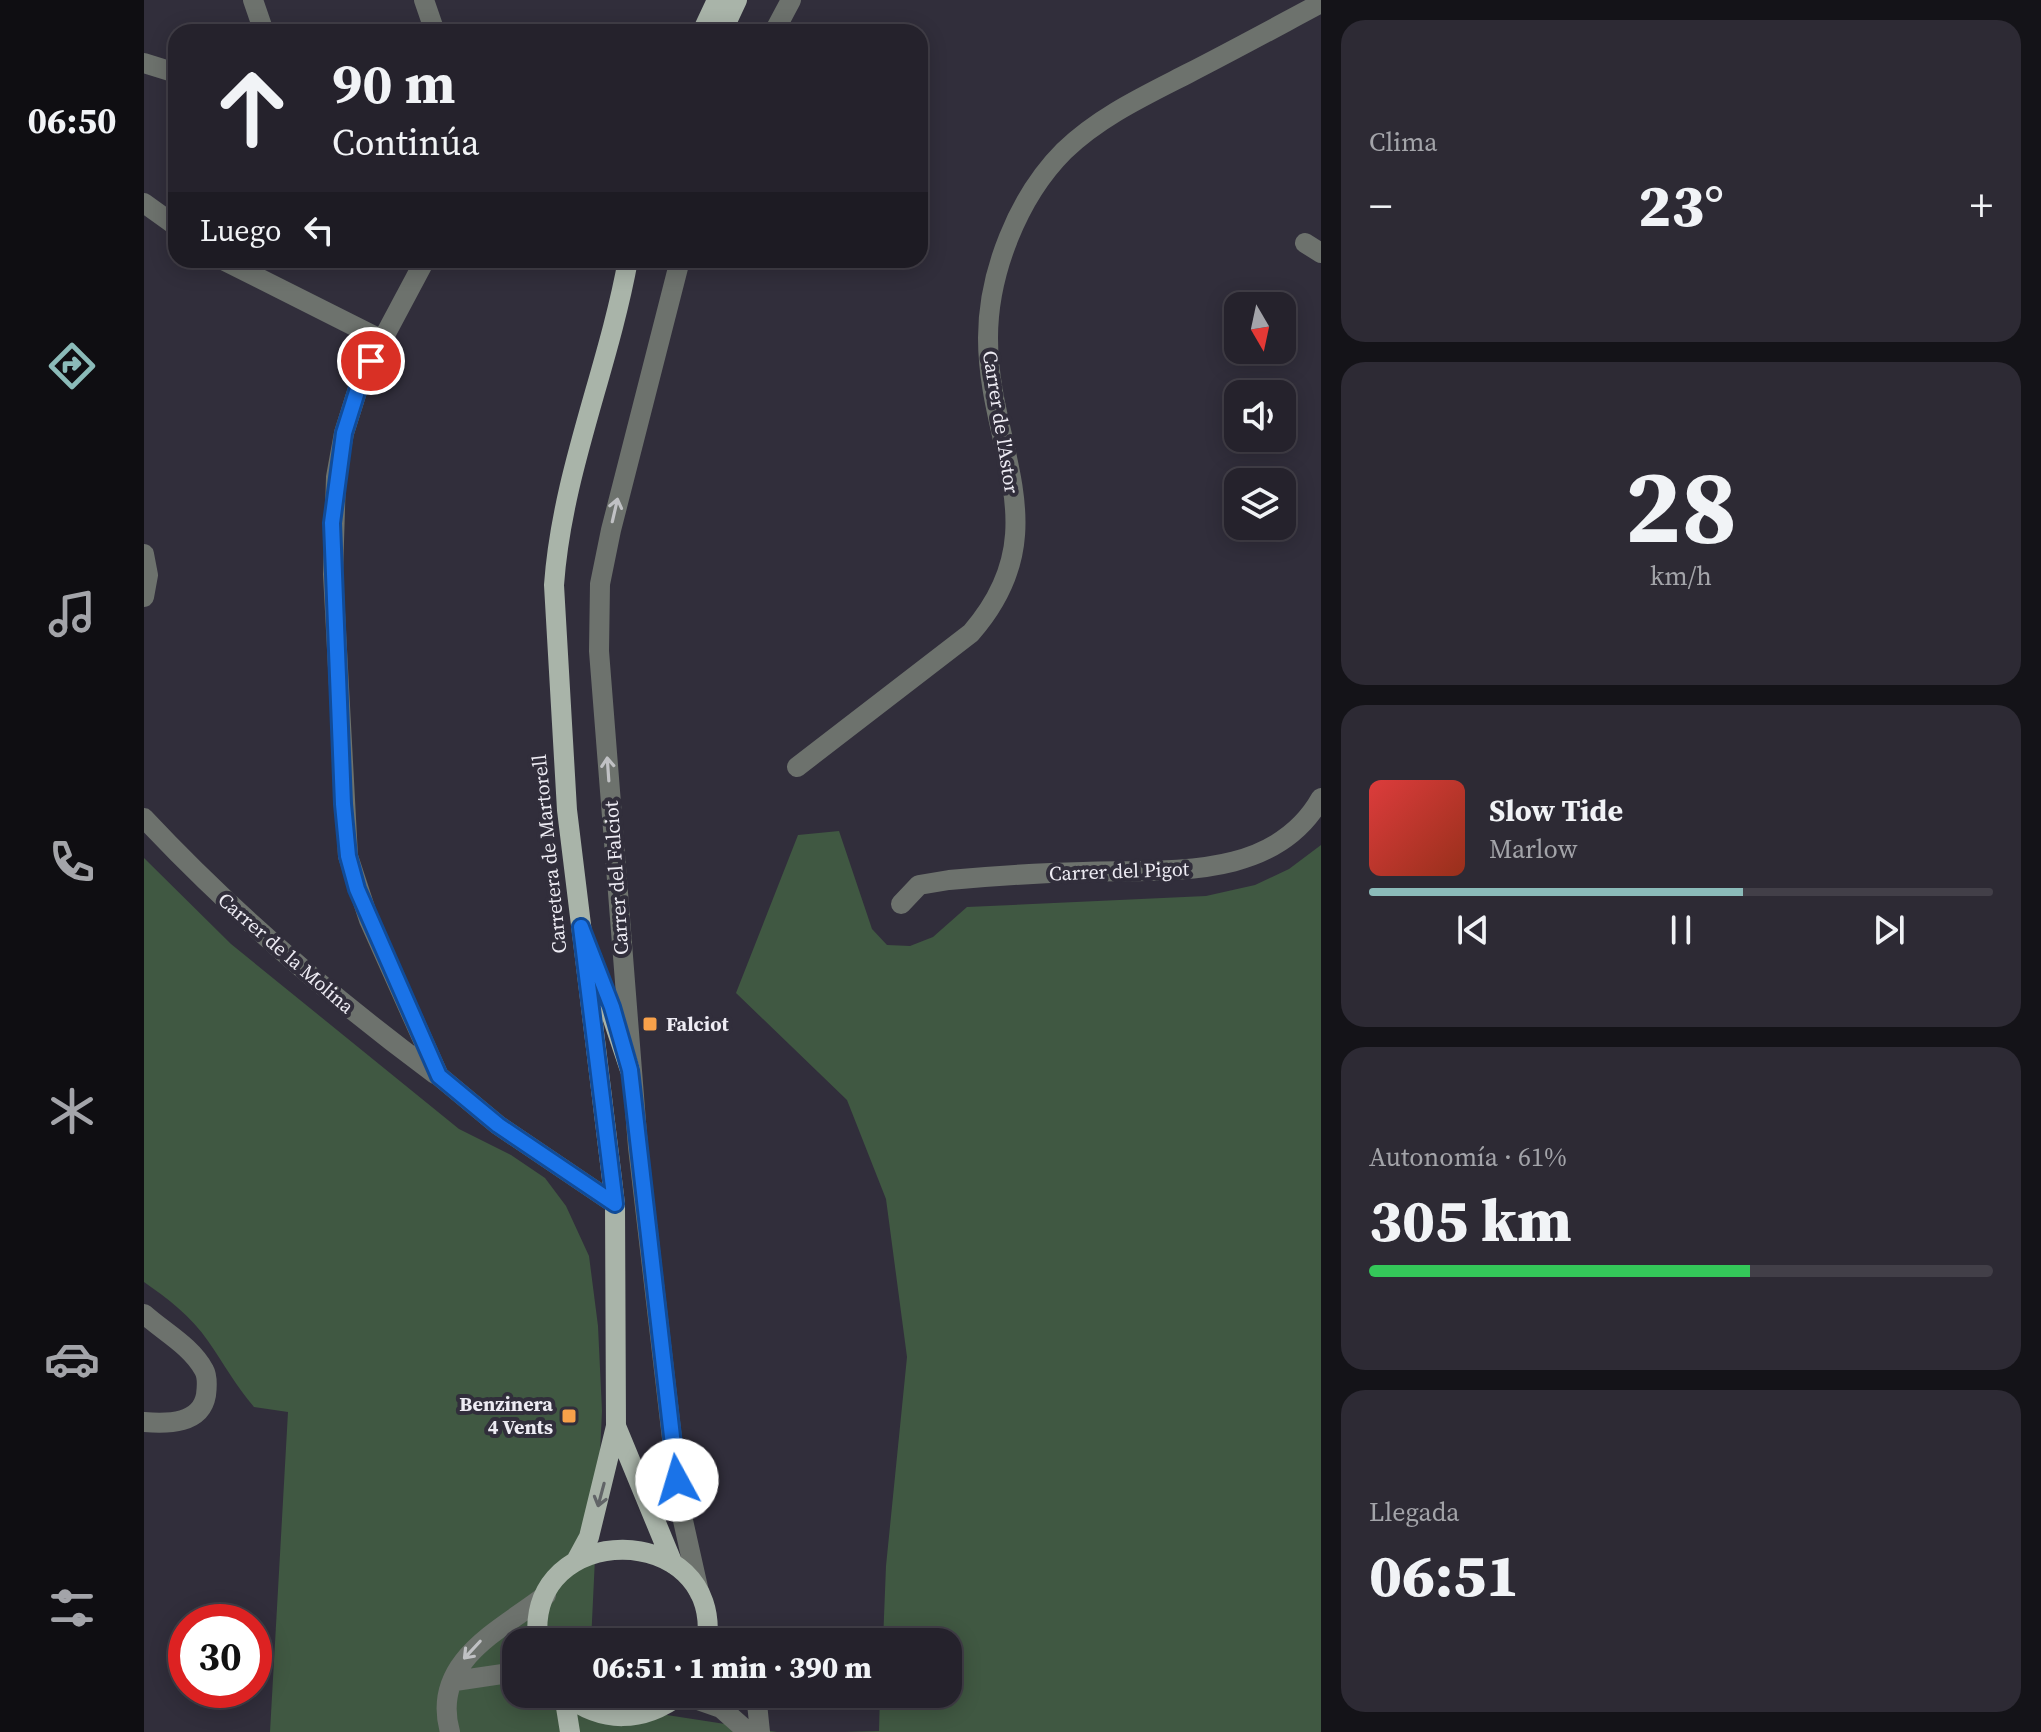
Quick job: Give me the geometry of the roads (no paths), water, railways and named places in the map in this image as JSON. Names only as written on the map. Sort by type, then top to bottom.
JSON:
[{"type":"main road","points":[[706,24],[717,0]]},
{"type":"main road","points":[[726,24],[737,0]]},
{"type":"main road","name":"Carretera de Martorell","points":[[538,1628],[538,1616],[546,1595],[557,1578],[576,1561],[589,1537],[616,1426],[615,1204],[560,728],[554,585],[557,550],[573,468],[627,268]]},
{"type":"main road","name":"Carretera de Martorell","points":[[624,283],[631,268]]},
{"type":"main road","points":[[581,927],[612,1007],[630,1070]]},
{"type":"main road","name":"Carretera de Martorell","points":[[616,1426],[673,1564],[700,1596],[709,1628]]},
{"type":"main road","name":"Carretera de Martorell","points":[[576,1561],[612,1548],[634,1548],[673,1564]]},
{"type":"main road","points":[[566,1708],[570,1732]]},
{"type":"main road","points":[[589,1708],[602,1715],[644,1715],[662,1708]]},
{"type":"main road","points":[[651,1732],[663,1708]]},
{"type":"street","points":[[253,0],[261,24]]},
{"type":"street","points":[[424,0],[432,24]]},
{"type":"street","points":[[778,24],[791,0]]},
{"type":"street","name":"Carrer de l'Astor","points":[[797,767],[971,633],[993,609],[1006,585],[1012,558],[1013,494],[988,339],[991,300],[1004,252],[1022,209],[1042,178],[1072,144],[1109,115],[1321,3]]},
{"type":"street","points":[[144,63],[168,70]]},
{"type":"street","points":[[144,203],[168,220]]},
{"type":"street","points":[[239,268],[382,340]]},
{"type":"street","points":[[421,268],[360,382],[344,433],[336,477],[333,574],[348,856],[357,889],[439,1076]]},
{"type":"street","name":"Carrer del Falciot","points":[[678,268],[625,466],[600,584],[599,651],[630,1070],[680,1507],[700,1596]]},
{"type":"street","points":[[144,554],[148,575],[144,597]]},
{"type":"street","name":"Carrer del Pigot","points":[[901,904],[919,885],[949,880],[1223,865],[1273,847],[1295,833],[1321,798]]},
{"type":"street","name":"Carrer de la Molina","points":[[144,818],[206,885],[294,964],[498,1125],[615,1204]]},
{"type":"street","points":[[144,1314],[195,1358],[206,1373],[207,1386],[204,1403],[196,1414],[178,1422],[144,1422]]},
{"type":"street","points":[[450,1732],[446,1719],[464,1657],[476,1644],[546,1595]]},
{"type":"street","points":[[455,1681],[502,1674]]},
{"type":"street","points":[[721,1708],[748,1732]]},
{"type":"street","points":[[757,1708],[760,1732]]},
{"type":"place","name":"Falciot","points":[[650,1024]]},
{"type":"place","name":"Benzinera 4 Vents","points":[[569,1416]]}]
